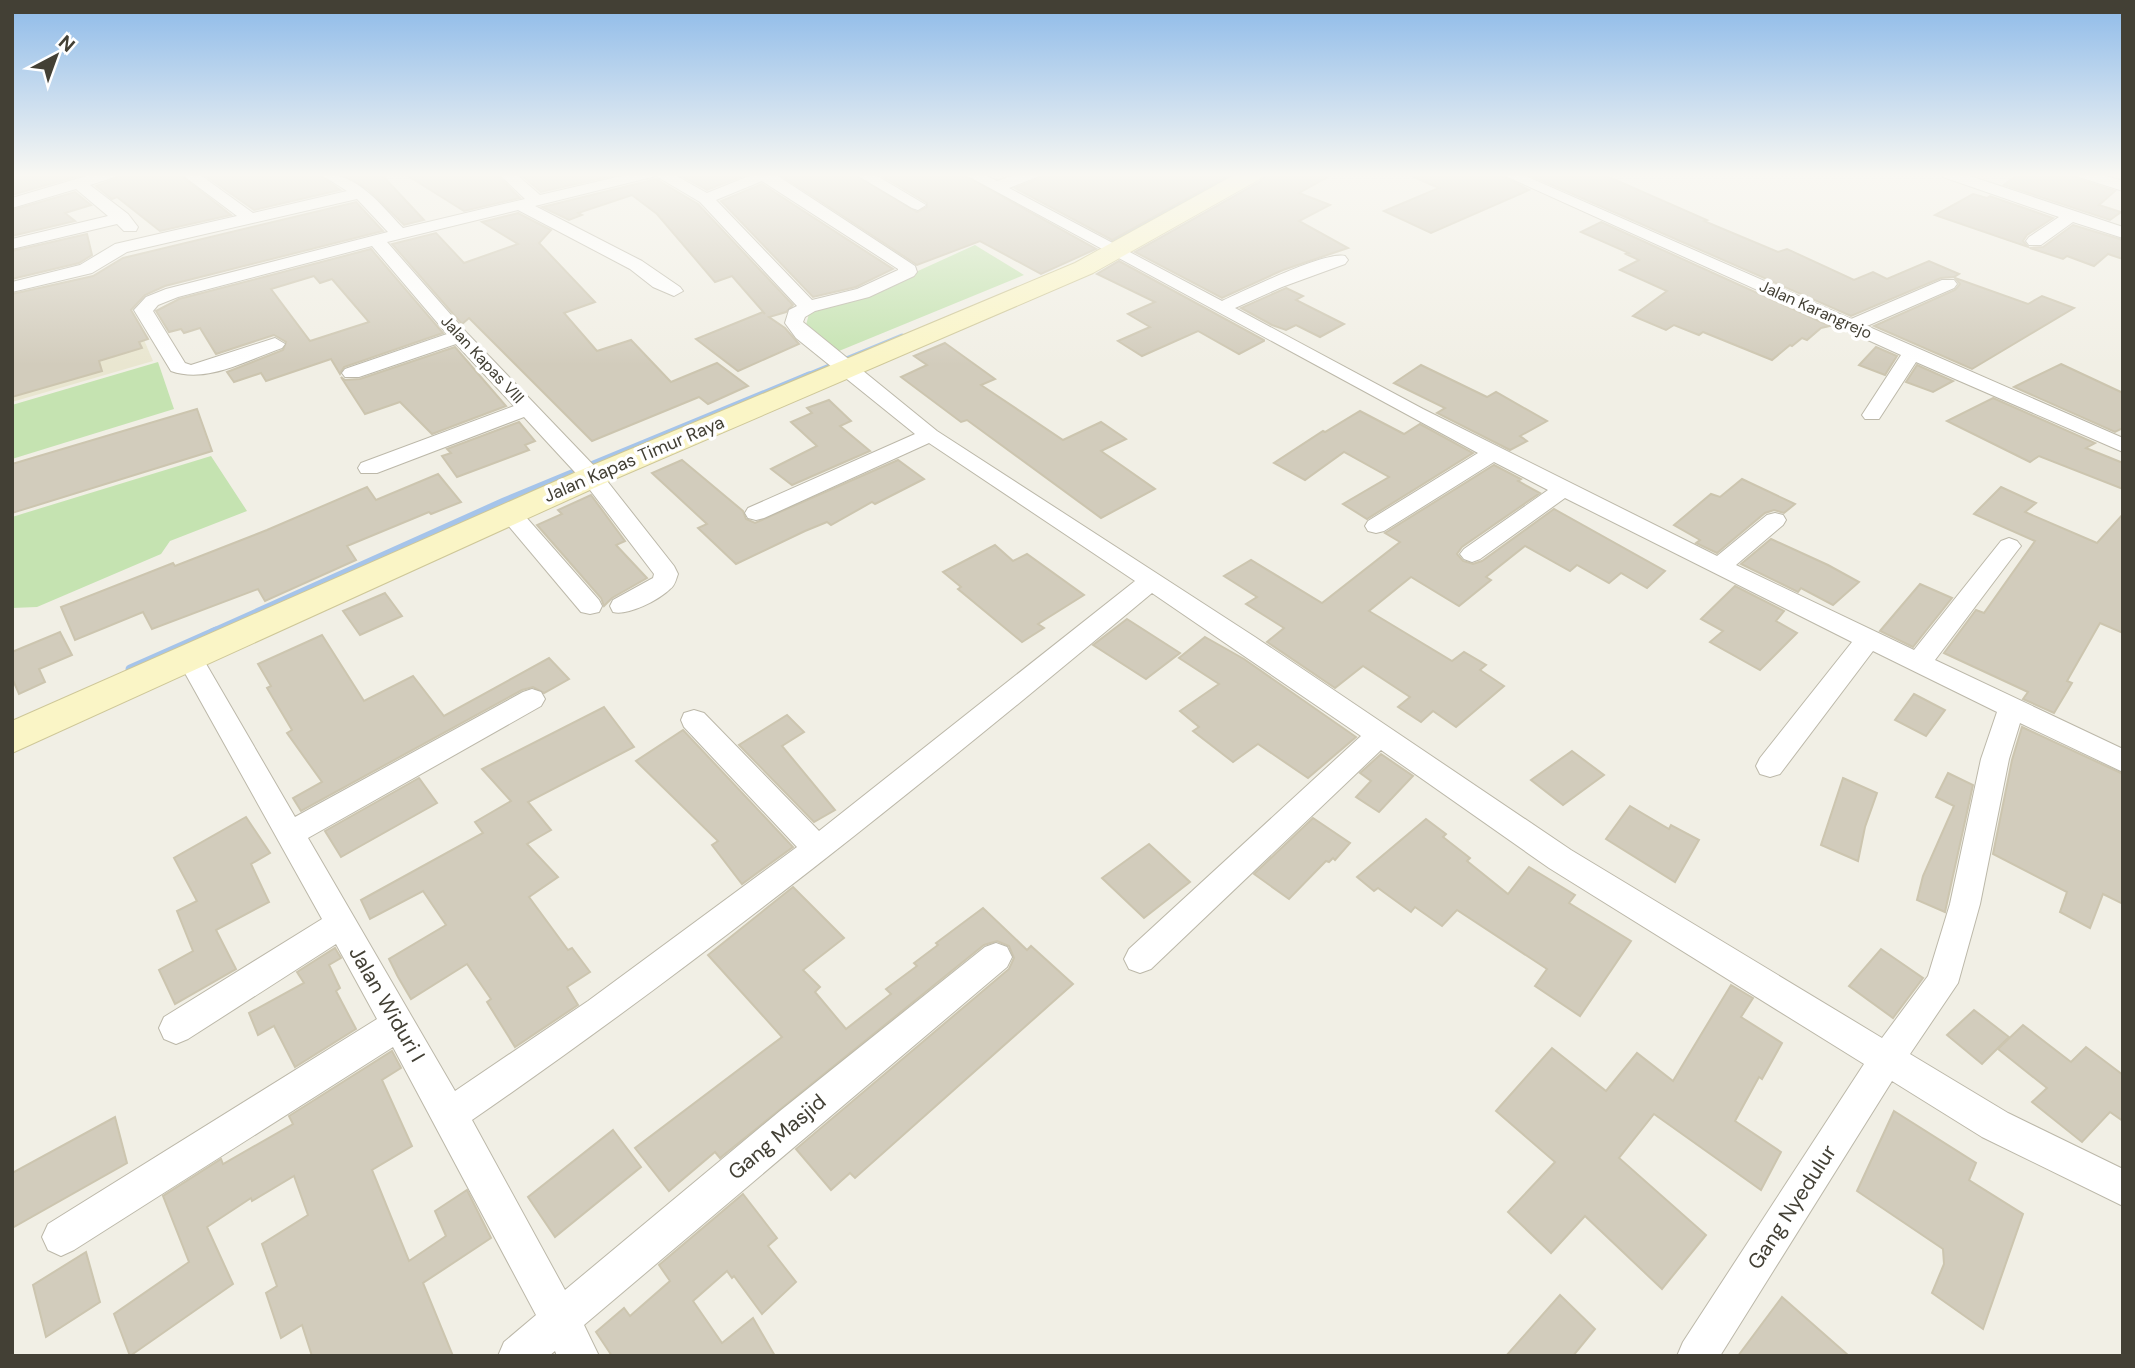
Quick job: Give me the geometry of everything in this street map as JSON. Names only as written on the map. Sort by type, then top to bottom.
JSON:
[{"type":"street","points":[[12,244],[38,238]]},
{"type":"street","points":[[140,238],[144,242]]},
{"type":"street","points":[[12,287],[86,269],[111,252],[162,238]]},
{"type":"street","points":[[275,344],[202,370],[189,371],[178,367],[143,310],[152,301],[172,293],[384,238]]},
{"type":"street","points":[[589,238],[674,291]]},
{"type":"street","points":[[743,238],[808,307]]},
{"type":"street","points":[[862,238],[906,266],[908,272],[863,293],[808,307],[796,314],[794,323],[803,334],[930,435],[1246,643],[1560,859],[1995,1125],[2123,1188]]},
{"type":"street","points":[[1090,238],[1563,489],[2123,761]]},
{"type":"street","name":"Jalan Kapas Timur Raya","points":[[12,737],[510,513],[586,471],[842,363],[1084,268],[1109,248],[1129,238]]},
{"type":"street","name":"Jalan Karangrejo","points":[[1654,238],[2123,446]]},
{"type":"street","points":[[2035,241],[2040,238]]},
{"type":"street","name":"Jalan Kapas VIII","points":[[376,240],[459,336],[586,471],[666,574],[663,583],[622,606]]},
{"type":"street","points":[[1221,308],[1276,283],[1339,260]]},
{"type":"street","points":[[1852,325],[1948,284]]},
{"type":"street","points":[[352,373],[459,336]]},
{"type":"street","points":[[1872,415],[1912,353]]},
{"type":"street","points":[[369,468],[528,408]]},
{"type":"street","points":[[756,513],[930,435]]},
{"type":"street","points":[[1376,526],[1493,453]]},
{"type":"street","points":[[1472,554],[1563,489]]},
{"type":"street","points":[[510,513],[590,606]]},
{"type":"street","points":[[1720,567],[1775,520]]},
{"type":"street","points":[[1919,662],[2009,545]]},
{"type":"street","points":[[450,1115],[619,999],[817,849],[999,708],[1150,582]]},
{"type":"street","points":[[1770,766],[1869,638]]},
{"type":"street","name":"Jalan Widuri I","points":[[189,657],[450,1115],[579,1356]]},
{"type":"street","points":[[291,833],[532,699]]},
{"type":"street","name":"Gang Nyedulur","points":[[1697,1356],[1887,1059],[1942,983],[1965,904],[1995,759],[2012,706]]},
{"type":"street","points":[[694,720],[817,849]]},
{"type":"street","points":[[1140,959],[1380,735]]},
{"type":"street","points":[[176,1028],[341,924]]},
{"type":"street","name":"Gang Masjid","points":[[518,1356],[793,1123],[996,957]]},
{"type":"street","points":[[61,1237],[399,1024]]},
{"type":"shaded area","points":[[130,307],[153,361],[12,402],[12,340]]},
{"type":"green space","points":[[975,245],[1024,275],[839,351],[806,325],[810,310],[863,296]]},
{"type":"green space","points":[[158,362],[174,409],[12,459],[12,405]]},
{"type":"green space","points":[[211,456],[247,511],[170,541],[161,554],[37,607],[12,608],[12,517]]},
{"type":"building","points":[[70,238],[88,238],[92,255],[79,263],[12,279],[12,251]]},
{"type":"building","points":[[207,238],[356,238],[165,286],[145,295],[131,310],[148,339],[139,342],[142,348],[99,361],[102,371],[12,397],[12,294],[93,276],[123,258]]},
{"type":"building","points":[[417,238],[441,238],[464,263],[518,244],[508,238],[544,238],[539,243],[595,302],[564,313],[597,351],[631,340],[671,382],[717,363],[748,386],[708,404],[699,397],[592,441],[469,318],[462,324],[392,244]]},
{"type":"building","points":[[677,238],[730,238],[793,305],[786,312],[769,317],[785,328],[799,344],[738,371],[696,339],[763,312],[765,314],[732,276],[715,282]]},
{"type":"building","points":[[756,238],[845,238],[893,269],[856,287],[813,297]]},
{"type":"building","points":[[876,238],[1076,238],[1096,249],[1041,274],[980,241],[917,265]]},
{"type":"building","points":[[1160,238],[1330,238],[1348,248],[1283,270],[1222,298],[1135,252]]},
{"type":"building","points":[[1594,238],[1636,238],[1830,326],[1821,328],[1807,340],[1802,338],[1790,345],[1772,360],[1703,332],[1699,335],[1674,325],[1666,330],[1633,316],[1667,291],[1620,270],[1639,260],[1626,254],[1629,253]]},
{"type":"building","points":[[1673,238],[1744,238],[1778,252],[1787,249],[1854,280],[1873,272],[1887,279],[1929,261],[1959,274],[1941,278],[1851,316]]},
{"type":"building","points":[[2001,238],[2025,238],[2023,241],[2028,247]]},
{"type":"building","points":[[2055,238],[2116,238],[2123,240],[2123,259],[2108,254],[2094,266],[2067,256],[2063,259],[2030,248],[2043,247]]},
{"type":"building","points":[[371,249],[443,333],[344,367],[340,374],[331,359],[266,381],[261,373],[234,382],[227,372],[283,350],[286,342],[274,335],[216,354],[200,328],[184,333],[181,329],[169,332],[156,311],[179,299]],"holes":[[[314,276],[320,283],[332,279],[369,322],[310,341],[271,289]]]},
{"type":"building","points":[[1119,261],[1264,341],[1239,354],[1198,331],[1142,356],[1118,341],[1150,327],[1128,314],[1155,302],[1097,274]]},
{"type":"building","points":[[1955,278],[2028,304],[2042,296],[2074,308],[1972,369],[1874,326],[1955,290],[1960,284]]},
{"type":"building","points":[[1286,288],[1303,296],[1296,300],[1344,324],[1320,337],[1296,325],[1286,330],[1272,325],[1241,308]]},
{"type":"building","points":[[945,343],[995,379],[981,385],[1063,440],[1101,422],[1126,439],[1101,451],[1155,489],[1101,518],[967,420],[961,422],[901,377],[927,365],[914,356]]},
{"type":"building","points":[[455,347],[506,406],[432,434],[400,402],[365,414],[341,377],[345,380],[360,379]]},
{"type":"building","points":[[1876,347],[1897,356],[1885,375],[1859,365]]},
{"type":"building","points":[[2061,364],[2123,393],[2123,428],[2115,432],[2014,387]]},
{"type":"building","points":[[1421,365],[1487,397],[1496,392],[1547,421],[1520,436],[1527,441],[1510,450],[1437,413],[1445,408],[1394,383]]},
{"type":"building","points":[[1917,365],[1953,381],[1933,392],[1906,382]]},
{"type":"building","points":[[1993,398],[2095,443],[2086,448],[2123,463],[2123,489],[2039,456],[2030,462],[1947,421]]},
{"type":"building","points":[[829,400],[851,421],[840,426],[870,451],[792,485],[771,469],[817,446],[791,422],[812,413],[807,408]]},
{"type":"building","points":[[197,409],[212,451],[12,513],[12,464]]},
{"type":"building","points":[[1360,411],[1404,434],[1420,424],[1473,453],[1367,519],[1343,504],[1389,477],[1344,452],[1305,480],[1274,463]]},
{"type":"building","points":[[519,422],[535,441],[525,445],[529,450],[457,477],[442,456],[451,453],[447,449]]},
{"type":"building","points":[[682,460],[743,511],[746,519],[755,523],[898,460],[924,479],[875,504],[872,502],[831,525],[827,522],[805,531],[736,564],[698,528],[707,524],[652,473]]},
{"type":"building","points":[[1494,465],[1540,493],[1462,547],[1457,554],[1463,561],[1473,564],[1482,561],[1554,509],[1665,571],[1647,588],[1621,573],[1609,583],[1577,565],[1570,571],[1525,546],[1486,577],[1491,580],[1459,606],[1411,577],[1369,611],[1452,661],[1464,652],[1486,665],[1480,670],[1504,686],[1456,727],[1433,711],[1421,722],[1398,707],[1410,697],[1363,666],[1335,688],[1267,642],[1284,628],[1246,604],[1257,597],[1224,576],[1251,560],[1322,603],[1400,542],[1385,533]]},
{"type":"building","points":[[438,474],[461,502],[431,514],[429,512],[347,546],[356,560],[265,601],[258,589],[152,629],[143,612],[75,640],[61,607],[267,530],[367,487],[376,500]]},
{"type":"building","points":[[1742,479],[1795,504],[1784,513],[1774,510],[1765,513],[1717,553],[1696,543],[1700,540],[1674,525],[1711,494],[1720,497]]},
{"type":"building","points":[[2001,487],[2036,503],[2025,512],[2097,543],[2123,514],[2123,633],[2100,623],[2067,681],[2072,683],[2054,713],[2023,699],[2028,692],[1944,653],[1976,610],[1984,613],[2035,541],[1974,514]]},
{"type":"building","points":[[591,495],[625,541],[616,545],[647,578],[612,598],[604,606],[601,598],[537,525],[562,514],[558,510]]},
{"type":"building","points":[[1771,539],[1859,582],[1833,605],[1801,588],[1798,592],[1741,564]]},
{"type":"building","points":[[995,545],[1013,561],[1027,554],[1084,595],[1038,624],[1044,628],[1022,642],[958,589],[961,587],[943,572]]},
{"type":"building","points":[[1920,584],[1952,598],[1913,647],[1880,631]]},
{"type":"building","points":[[1735,586],[1784,611],[1776,621],[1797,633],[1760,670],[1710,642],[1723,631],[1701,619]]},
{"type":"building","points":[[385,593],[402,616],[360,635],[343,611]]},
{"type":"building","points":[[1127,619],[1180,653],[1146,679],[1093,645]]},
{"type":"building","points":[[60,632],[72,655],[39,669],[45,682],[19,694],[12,678],[12,652]]},
{"type":"building","points":[[322,635],[364,701],[413,676],[444,716],[549,658],[569,679],[544,693],[533,687],[522,690],[301,811],[293,798],[322,782],[287,733],[292,730],[267,688],[271,686],[258,664]]},
{"type":"building","points":[[1205,637],[1244,659],[1356,737],[1308,778],[1258,744],[1233,762],[1193,731],[1199,727],[1180,711],[1219,684],[1179,658]]},
{"type":"building","points":[[1914,694],[1945,710],[1926,736],[1895,720]]},
{"type":"building","points":[[604,707],[634,747],[528,802],[551,830],[527,844],[558,877],[529,897],[568,950],[572,948],[590,972],[567,987],[578,1005],[515,1047],[487,1002],[491,999],[467,964],[411,999],[398,977],[389,959],[446,925],[423,891],[370,919],[361,900],[483,833],[475,822],[511,801],[482,769]]},
{"type":"building","points":[[787,715],[804,732],[782,746],[835,810],[814,822],[739,745]]},
{"type":"building","points":[[2022,727],[2123,774],[2123,904],[2103,894],[2090,928],[2060,912],[2067,892],[1993,854],[2012,760]]},
{"type":"building","points":[[683,730],[793,847],[742,884],[712,845],[718,841],[636,761]]},
{"type":"building","points":[[1572,751],[1604,775],[1563,805],[1531,780]]},
{"type":"building","points":[[1381,754],[1413,776],[1379,812],[1356,797],[1371,781],[1360,773]]},
{"type":"building","points":[[1948,773],[1973,785],[1945,912],[1917,900],[1923,876],[1954,806],[1936,797]]},
{"type":"building","points":[[419,778],[437,803],[341,857],[325,831]]},
{"type":"building","points":[[1843,778],[1877,793],[1865,827],[1858,861],[1821,845]]},
{"type":"building","points":[[1630,806],[1669,829],[1671,825],[1699,840],[1675,882],[1606,839]]},
{"type":"building","points":[[246,817],[270,853],[251,864],[269,902],[216,930],[236,969],[175,1004],[159,970],[193,951],[177,911],[197,901],[174,858]]},
{"type":"building","points":[[1313,818],[1350,843],[1335,860],[1333,858],[1329,862],[1326,861],[1289,899],[1254,874]]},
{"type":"building","points":[[1426,819],[1446,834],[1443,837],[1470,858],[1467,861],[1508,894],[1529,867],[1575,895],[1569,903],[1631,941],[1580,1016],[1535,986],[1547,969],[1457,910],[1442,926],[1415,907],[1411,912],[1378,888],[1374,891],[1357,877]]},
{"type":"building","points":[[1149,844],[1190,882],[1144,918],[1102,878]]},
{"type":"building","points":[[793,887],[844,938],[803,970],[820,987],[815,992],[846,1029],[891,994],[886,989],[917,966],[914,963],[938,945],[936,943],[983,908],[1027,950],[1031,946],[1073,984],[855,1178],[850,1173],[831,1190],[796,1149],[1009,969],[1014,958],[1009,946],[997,941],[984,945],[720,1158],[715,1152],[669,1191],[635,1148],[782,1037],[708,955]]},
{"type":"building","points":[[335,948],[341,958],[329,965],[340,988],[336,991],[356,1029],[295,1067],[274,1026],[258,1035],[249,1013],[304,983],[297,972]]},
{"type":"building","points":[[1881,949],[1923,978],[1893,1018],[1849,986]]},
{"type":"building","points":[[1731,985],[1753,998],[1741,1017],[1782,1043],[1762,1079],[1759,1077],[1735,1121],[1781,1152],[1761,1190],[1654,1114],[1619,1158],[1706,1235],[1662,1289],[1585,1216],[1551,1253],[1508,1212],[1555,1162],[1496,1111],[1552,1048],[1606,1091],[1637,1053],[1673,1081]]},
{"type":"building","points":[[1974,1010],[2009,1037],[1982,1064],[1947,1035]]},
{"type":"building","points":[[2023,1025],[2071,1062],[2086,1047],[2123,1075],[2123,1121],[2110,1112],[2082,1142],[2032,1102],[2047,1088],[1998,1049]]},
{"type":"building","points":[[392,1051],[401,1068],[382,1080],[412,1146],[372,1170],[409,1261],[446,1236],[435,1211],[467,1190],[491,1238],[423,1283],[453,1356],[312,1356],[302,1325],[281,1338],[266,1293],[277,1286],[262,1244],[308,1215],[294,1176],[252,1201],[251,1198],[207,1227],[233,1284],[130,1356],[114,1314],[189,1262],[163,1196],[221,1159],[223,1164],[293,1124],[289,1116]]},
{"type":"building","points":[[1894,1111],[1976,1163],[1969,1180],[2023,1214],[1983,1329],[1932,1293],[1944,1264],[1943,1249],[1857,1191]]},
{"type":"building","points":[[115,1117],[127,1163],[12,1228],[12,1173]]},
{"type":"building","points":[[613,1130],[641,1167],[555,1237],[528,1197]]},
{"type":"building","points":[[743,1194],[777,1238],[768,1246],[796,1282],[762,1314],[734,1276],[732,1278],[727,1271],[693,1301],[722,1343],[753,1318],[775,1356],[612,1356],[596,1332],[624,1308],[630,1316],[670,1281],[659,1265]]},
{"type":"building","points":[[86,1252],[100,1302],[46,1337],[33,1285]]},
{"type":"building","points":[[1560,1295],[1595,1329],[1573,1356],[1506,1356]]},
{"type":"building","points":[[1782,1297],[1849,1356],[1738,1356]]},
{"type":"waterway","points":[[1103,248],[1121,238]]},
{"type":"waterway","points":[[805,376],[902,336]]},
{"type":"waterway","points":[[212,632],[504,501],[809,375]]},
{"type":"waterway","points":[[130,669],[216,631]]}]
